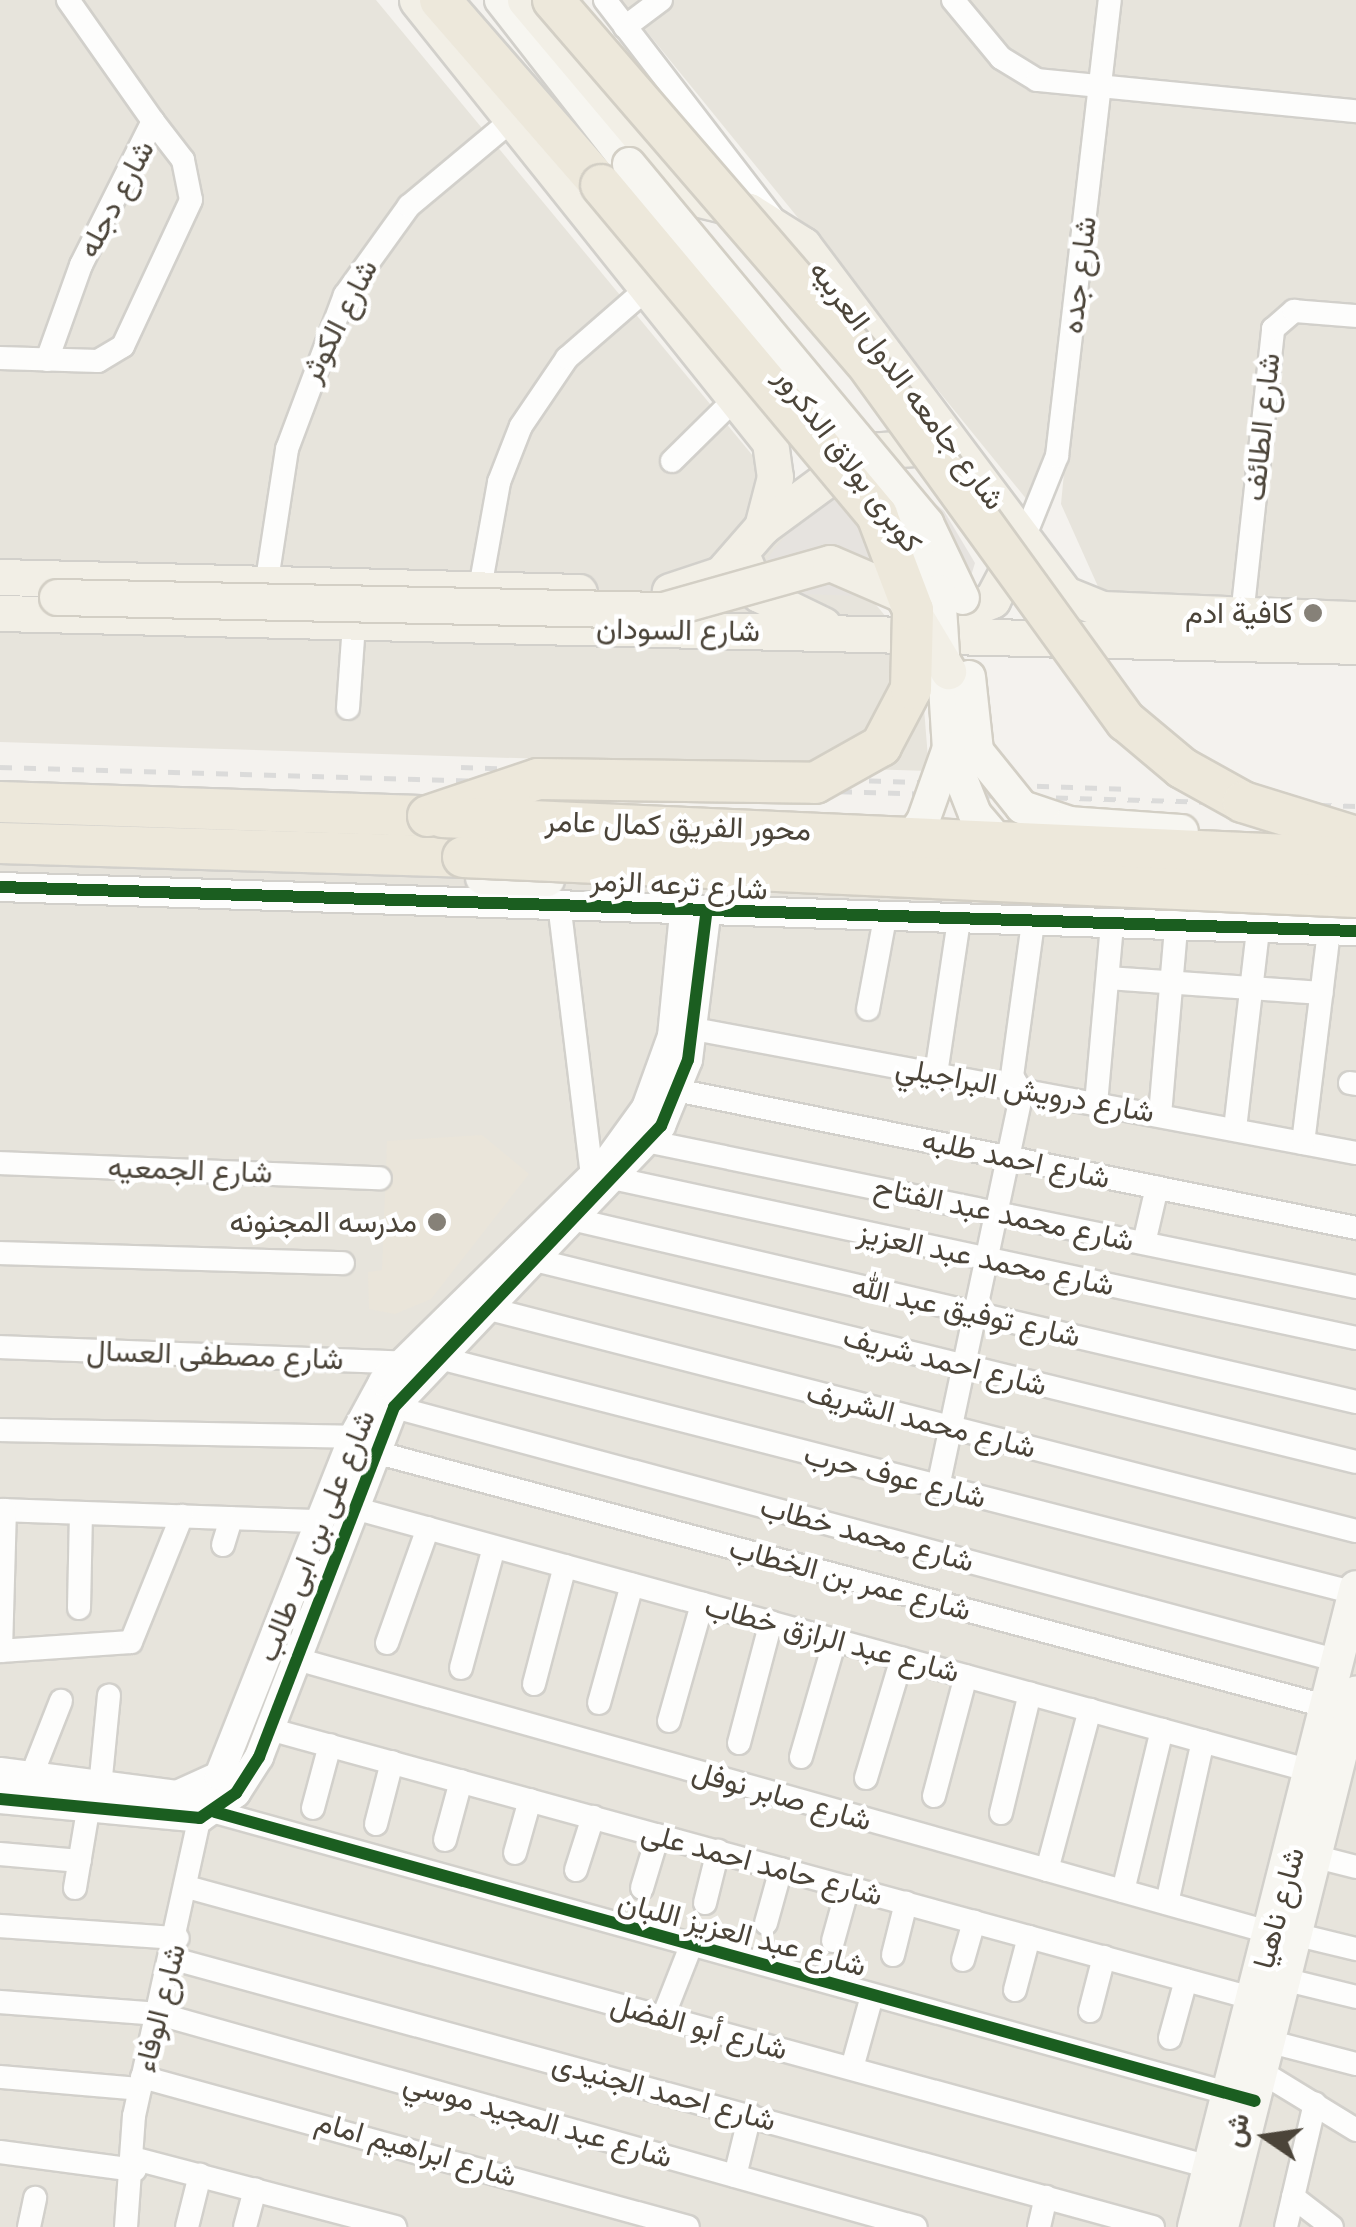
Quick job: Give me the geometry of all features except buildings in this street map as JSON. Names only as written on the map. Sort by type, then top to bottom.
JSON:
[{"type":"highway","points":[[428,816],[538,779],[815,784],[881,746],[911,689],[914,610],[877,514],[615,174],[440,0]]},
{"type":"highway","points":[[553,0],[865,361],[1126,721],[1182,768],[1244,802],[1356,840]]},
{"type":"highway","name":"محور الفريق كمال عامر","points":[[0,802],[428,816],[1356,858]]},
{"type":"highway","name":"محور الفريق كمال عامر","points":[[0,843],[1347,917]]},
{"type":"main road","points":[[417,0],[739,395],[774,459],[742,552],[744,598],[738,631]]},
{"type":"main road","name":"كوبرى بولاق الدكرور","points":[[464,0],[943,546],[964,599],[977,750],[1001,789],[1070,823],[1356,840]]},
{"type":"main road","name":"كوبرى بولاق الدكرور","points":[[501,0],[615,174],[909,534],[939,591],[948,671],[949,748],[975,814],[1034,871],[1082,889],[1347,917]]},
{"type":"main road","points":[[526,0],[692,197],[777,224]]},
{"type":"main road","name":"شارع جامعه الدول العربيه","points":[[777,224],[960,446],[1022,543]]},
{"type":"main road","points":[[742,552],[864,451],[960,446]]},
{"type":"main road","points":[[899,634],[992,600],[1022,543],[1054,584],[1086,606],[1356,619]]},
{"type":"main road","points":[[742,552],[759,594],[848,633]]},
{"type":"main road","name":"شارع السودان","points":[[0,577],[266,580],[638,594],[742,552]]},
{"type":"main road","points":[[0,602],[57,596],[663,610],[830,563],[896,588],[948,671]]},
{"type":"main road","name":"شارع السودان","points":[[0,613],[1356,646]]},
{"type":"main road","points":[[482,878],[554,892],[860,879],[908,844],[949,748]]},
{"type":"main road","name":"شارع ناهيا","points":[[1194,2227],[1210,2167],[1254,2077],[1254,1998],[1317,1858],[1335,1787],[1347,1714],[1339,1662],[1355,1590]]},
{"type":"main road","name":"شارع ناهيا","points":[[1222,2227],[1254,2077],[1287,1980],[1285,1934],[1335,1787]]},
{"type":"street","name":"شارع دجله","points":[[48,360],[88,250],[153,120],[68,0]]},
{"type":"street","points":[[604,0],[777,224]]},
{"type":"street","points":[[626,27],[661,0]]},
{"type":"street","points":[[953,0],[1018,71],[1102,89],[1356,111]]},
{"type":"street","name":"شارع جده","points":[[1022,543],[1057,456],[1110,0]]},
{"type":"street","name":"شارع الكوثر","points":[[266,580],[286,449],[345,295],[409,206],[514,119]]},
{"type":"street","points":[[0,358],[98,362],[123,346],[189,210],[188,173],[153,120]]},
{"type":"street","points":[[480,588],[499,482],[521,426],[568,358],[652,284]]},
{"type":"street","name":"شارع الطائف","points":[[1242,616],[1272,329],[1294,311],[1356,316]]},
{"type":"street","points":[[672,461],[739,395]]},
{"type":"street","points":[[348,708],[354,624]]},
{"type":"street","points":[[936,1074],[963,921],[960,813]]},
{"type":"street","name":"شارع ترعه الزمر","points":[[0,887],[554,892],[695,914],[1258,930],[1347,917]]},
{"type":"street","points":[[554,892],[604,1178]]},
{"type":"street","name":"شارع على بن ابى طالب","points":[[207,1806],[236,1754],[321,1520],[362,1444],[398,1361],[604,1178],[651,1142],[676,1090],[694,1029],[695,914]]},
{"type":"street","name":"شارع على بن ابى طالب","points":[[207,1806],[249,1775],[270,1729],[350,1507],[362,1444],[433,1361],[576,1220],[633,1130],[665,1067],[695,914]]},
{"type":"street","points":[[1303,1142],[1322,993],[1347,917]]},
{"type":"street","points":[[868,1009],[886,948],[885,918]]},
{"type":"street","points":[[938,1487],[978,1314],[1021,1090],[1012,1076],[1033,924]]},
{"type":"street","points":[[1096,1104],[1112,926]]},
{"type":"street","points":[[1160,1116],[1176,928]]},
{"type":"street","points":[[1236,1129],[1258,930]]},
{"type":"street","points":[[1108,978],[1322,993]]},
{"type":"street","name":"شارع درويش البراجيلي","points":[[694,1029],[1356,1153]]},
{"type":"street","name":"شارع احمد طلبه","points":[[676,1090],[1356,1228]]},
{"type":"street","name":"شارع محمد عبد الفتاح","points":[[651,1142],[1356,1288]]},
{"type":"street","name":"شارع الجمعيه","points":[[0,1162],[380,1178]]},
{"type":"street","name":"شارع محمد عبد العزيز","points":[[604,1178],[1356,1338]]},
{"type":"street","points":[[1144,1243],[1157,1188]]},
{"type":"street","name":"شارع توفيق عبد الله","points":[[576,1220],[1356,1402]]},
{"type":"street","points":[[0,1254],[342,1263]]},
{"type":"street","name":"شارع احمد شريف","points":[[535,1260],[1356,1462]]},
{"type":"street","name":"شارع محمد الشريف","points":[[486,1308],[1356,1531]]},
{"type":"street","name":"شارع مصطفى العسال","points":[[0,1347],[433,1361]]},
{"type":"street","name":"شارع عوف حرب","points":[[433,1361],[1355,1590]]},
{"type":"street","name":"شارع محمد خطاب","points":[[394,1408],[1339,1662]]},
{"type":"street","name":"شارع عمر بن الخطاب","points":[[0,1430],[362,1444],[1347,1714]]},
{"type":"street","name":"شارع عبد الرازق خطاب","points":[[350,1507],[1204,1741],[1335,1787]]},
{"type":"street","points":[[182,1516],[131,1642],[0,1651],[2,1510],[321,1520]]},
{"type":"street","points":[[79,1608],[81,1513]]},
{"type":"street","points":[[223,1545],[230,1518]]},
{"type":"street","points":[[387,1643],[428,1528]]},
{"type":"street","points":[[461,1668],[494,1547]]},
{"type":"street","points":[[534,1684],[564,1566]]},
{"type":"street","points":[[599,1703],[632,1584]]},
{"type":"street","points":[[669,1721],[702,1604]]},
{"type":"street","points":[[740,1743],[771,1622]]},
{"type":"street","points":[[801,1756],[835,1640]]},
{"type":"street","name":"شارع صابر نوفل","points":[[293,1658],[1167,1904],[1356,1949]]},
{"type":"street","points":[[866,1778],[902,1658]]},
{"type":"street","points":[[934,1796],[966,1676]]},
{"type":"street","points":[[1001,1813],[1030,1694]]},
{"type":"street","points":[[75,1888],[110,1695]]},
{"type":"street","points":[[32,1777],[61,1701]]},
{"type":"street","points":[[1047,1870],[1090,1710]]},
{"type":"street","name":"شارع حامد احمد على","points":[[270,1729],[1254,1998]]},
{"type":"street","points":[[1123,1890],[1162,1730]]},
{"type":"street","points":[[1167,1904],[1204,1741]]},
{"type":"street","points":[[313,1808],[330,1745]]},
{"type":"street","points":[[376,1824],[392,1762]]},
{"type":"street","points":[[0,1772],[32,1777],[94,1798]]},
{"type":"street","points":[[445,1840],[461,1781]]},
{"type":"street","points":[[0,1799],[94,1798],[207,1806]]},
{"type":"street","points":[[515,1854],[530,1800]]},
{"type":"street","name":"شارع الوفاء","points":[[126,2227],[140,2083],[176,1949],[207,1806]]},
{"type":"street","name":"شارع عبد العزيز اللبان","points":[[207,1806],[872,1996],[1254,2077]]},
{"type":"street","points":[[576,1870],[593,1817]]},
{"type":"street","points":[[642,1888],[658,1835]]},
{"type":"street","points":[[704,1902],[718,1852]]},
{"type":"street","points":[[0,1854],[80,1861]]},
{"type":"street","points":[[1317,1858],[1356,1866]]},
{"type":"street","points":[[766,1923],[781,1869]]},
{"type":"street","name":"شارع أبو الفضل","points":[[187,1887],[1210,2167]]},
{"type":"street","points":[[833,1941],[848,1887]]},
{"type":"street","points":[[893,1955],[906,1903]]},
{"type":"street","points":[[964,1960],[974,1922]]},
{"type":"street","name":"شارع احمد الجنيدى","points":[[0,1926],[176,1949],[1153,2227]]},
{"type":"street","points":[[1016,1990],[1029,1937]]},
{"type":"street","points":[[663,2017],[691,1946]]},
{"type":"street","points":[[1090,2011],[1104,1957]]},
{"type":"street","points":[[1170,2038],[1186,1980]]},
{"type":"street","points":[[1287,1980],[1356,1997]]},
{"type":"street","points":[[852,2068],[872,1996]]},
{"type":"street","name":"شارع عبد المجيد موسي","points":[[0,2002],[159,2014],[916,2227]]},
{"type":"street","points":[[1254,2077],[1356,2064]]},
{"type":"street","name":"شارع ابراهيم امام","points":[[0,2077],[140,2083],[688,2227]]},
{"type":"street","points":[[1254,2077],[1315,2103],[1356,2130]]},
{"type":"street","points":[[1286,2227],[1315,2103]]},
{"type":"street","points":[[735,2176],[750,2115]]},
{"type":"street","points":[[0,2152],[135,2164],[200,2175],[369,2224],[396,2227]]},
{"type":"street","points":[[187,2227],[200,2175]]},
{"type":"street","points":[[244,2227],[255,2189]]},
{"type":"street","points":[[1039,2227],[1046,2197]]},
{"type":"street","points":[[1293,2197],[1332,2227]]},
{"type":"street","points":[[30,2227],[35,2198]]},
{"type":"street","points":[[296,2227],[303,2202]]},
{"type":"shaded area","points":[[0,0],[376,0],[920,658],[929,771],[0,742]]},
{"type":"shaded area","points":[[621,0],[1097,0],[1046,454],[1032,506]]},
{"type":"shaded area","points":[[1110,0],[1356,0],[1356,607],[1100,591],[1061,504]]},
{"type":"shaded area","points":[[884,461],[944,511],[975,563],[969,582],[918,598],[771,593],[766,561],[776,547],[808,512]]},
{"type":"shaded area","points":[[0,855],[1356,892],[1356,2227],[0,2227]]},
{"type":"shaded area","name":"مدرسه المجنونه","points":[[482,1135],[529,1174],[431,1299],[395,1314],[369,1309],[368,1272],[382,1270],[387,1141]]},
{"type":"railway","points":[[0,767],[1356,806]]},
{"type":"railway","points":[[461,767],[1131,789]]},
{"type":"cycle path","points":[[0,887],[1356,931]]},
{"type":"cycle path","points":[[0,1799],[200,1818],[236,1793],[259,1757],[394,1407],[661,1126],[688,1060],[706,915]]},
{"type":"cycle path","points":[[215,1812],[1255,2101]]},
{"type":"place","name":"كافية ادم","points":[[1313,613]]},
{"type":"place","name":"مدرسه المجنونه","points":[[437,1222]]}]
